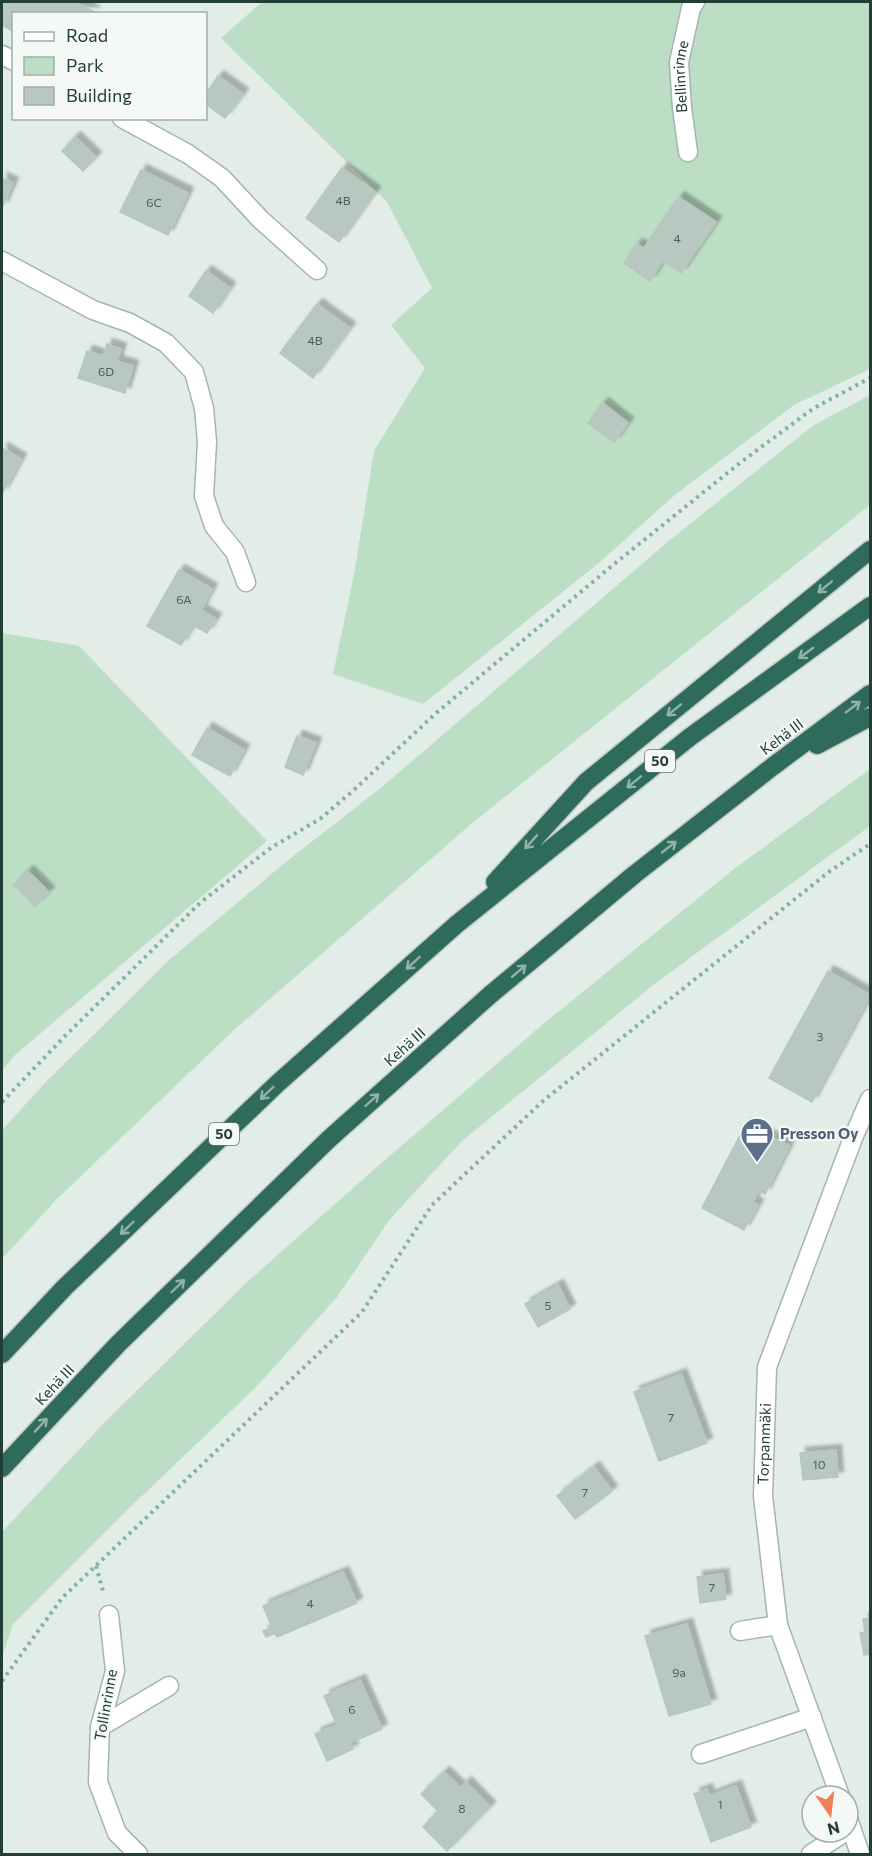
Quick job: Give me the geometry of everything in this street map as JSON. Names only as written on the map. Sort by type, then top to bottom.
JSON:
[{"type":"highway","points":[[457,924],[586,782],[870,550]]},
{"type":"highway","name":"50","points":[[2,1354],[65,1287],[278,1083],[457,924],[690,737],[870,606]]},
{"type":"highway","name":"Kehä III","points":[[2,1468],[118,1344],[329,1139],[490,995],[626,881],[870,694]]},
{"type":"highway","points":[[772,767],[870,717]]},
{"type":"street","name":"Bellinrinne","points":[[688,152],[679,62],[691,8],[695,2]]},
{"type":"street","points":[[126,120],[188,154],[222,178],[260,219],[317,270]]},
{"type":"street","points":[[2,261],[93,310],[130,323],[166,343],[194,372],[204,408],[207,442],[204,496],[214,526],[235,552],[246,582]]},
{"type":"street","name":"Torpanmäki","points":[[836,1784],[778,1624],[763,1496],[767,1367],[853,1138],[870,1099]]},
{"type":"street","name":"Tollinrinne","points":[[109,1615],[114,1671],[100,1727],[98,1782],[117,1833],[138,1854]]},
{"type":"street","points":[[740,1631],[778,1624]]},
{"type":"street","points":[[100,1727],[169,1686]]},
{"type":"street","points":[[701,1754],[812,1717]]},
{"type":"street","points":[[811,1854],[825,1844]]},
{"type":"path","points":[[2,1102],[65,1036],[201,902],[272,847],[320,819],[435,714],[741,462],[814,408],[870,378]]},
{"type":"path","points":[[2,1681],[62,1598],[362,1312],[432,1205],[543,1101],[830,871],[870,844]]},
{"type":"green space","points":[[262,2],[870,2],[870,369],[794,405],[676,494],[600,562],[423,704],[333,674],[354,575],[374,451],[425,368],[391,325],[432,288],[387,202],[221,38]]},
{"type":"green space","points":[[870,395],[870,505],[470,825],[234,1030],[56,1200],[2,1259],[2,1130],[44,1084],[168,961],[287,861],[382,787],[671,539],[814,425]]},
{"type":"green space","points":[[2,633],[79,646],[267,841],[15,1055],[2,1071]]},
{"type":"green space","points":[[870,769],[870,826],[657,982],[462,1141],[390,1219],[337,1297],[257,1386],[119,1518],[13,1624],[2,1657],[2,1532],[103,1424],[246,1283],[542,1025],[734,869]]},
{"type":"building","points":[[3,2],[75,2],[95,12],[12,12],[12,31],[2,25]]},
{"type":"building","points":[[218,76],[243,94],[225,118],[207,105],[207,92]]},
{"type":"building","points":[[75,137],[96,157],[83,171],[62,151]]},
{"type":"building","points":[[342,168],[375,192],[339,242],[306,218]]},
{"type":"building","points":[[141,170],[188,193],[168,235],[120,212]]},
{"type":"building","points":[[2,178],[13,183],[2,208]]},
{"type":"building","points":[[679,197],[716,222],[681,273],[663,261],[650,281],[624,263],[637,244],[644,248]]},
{"type":"building","points":[[206,271],[230,288],[213,313],[189,296]]},
{"type":"building","points":[[317,304],[350,328],[313,378],[280,353]]},
{"type":"building","points":[[107,344],[121,349],[117,361],[133,366],[125,393],[78,378],[87,351],[103,356]]},
{"type":"building","points":[[603,403],[628,423],[614,442],[588,423]]},
{"type":"building","points":[[2,448],[21,459],[2,494]]},
{"type":"building","points":[[179,570],[212,589],[201,610],[216,619],[207,633],[193,625],[181,645],[147,626]]},
{"type":"building","points":[[207,728],[244,750],[230,776],[192,755]]},
{"type":"building","points":[[297,736],[316,743],[303,775],[285,767]]},
{"type":"building","points":[[28,871],[49,892],[35,906],[14,885]]},
{"type":"building","points":[[828,971],[870,995],[812,1102],[769,1078]]},
{"type":"building","points":[[746,1124],[789,1146],[765,1194],[759,1190],[753,1202],[758,1205],[744,1230],[702,1208]]},
{"type":"building","points":[[558,1285],[570,1309],[538,1327],[525,1304]]},
{"type":"building","points":[[681,1374],[707,1443],[659,1461],[634,1392]]},
{"type":"building","points":[[836,1450],[838,1477],[803,1480],[800,1453]]},
{"type":"building","points":[[594,1467],[612,1491],[575,1519],[557,1496]]},
{"type":"building","points":[[343,1572],[357,1603],[277,1637],[275,1633],[266,1637],[263,1631],[272,1627],[263,1606]]},
{"type":"building","points":[[723,1574],[726,1599],[700,1603],[697,1577]]},
{"type":"building","points":[[870,1618],[870,1654],[864,1655],[860,1633],[865,1632],[863,1619]]},
{"type":"building","points":[[687,1624],[711,1704],[669,1716],[645,1636]]},
{"type":"building","points":[[360,1680],[382,1729],[350,1743],[353,1749],[327,1761],[315,1734],[337,1725],[324,1696]]},
{"type":"building","points":[[444,1772],[461,1788],[466,1782],[490,1807],[447,1851],[423,1827],[438,1811],[421,1794]]},
{"type":"building","points":[[736,1786],[751,1827],[711,1842],[694,1794],[707,1789],[709,1796]]},
{"type":"place","name":"Presson Oy","points":[[757,1163]]}]
